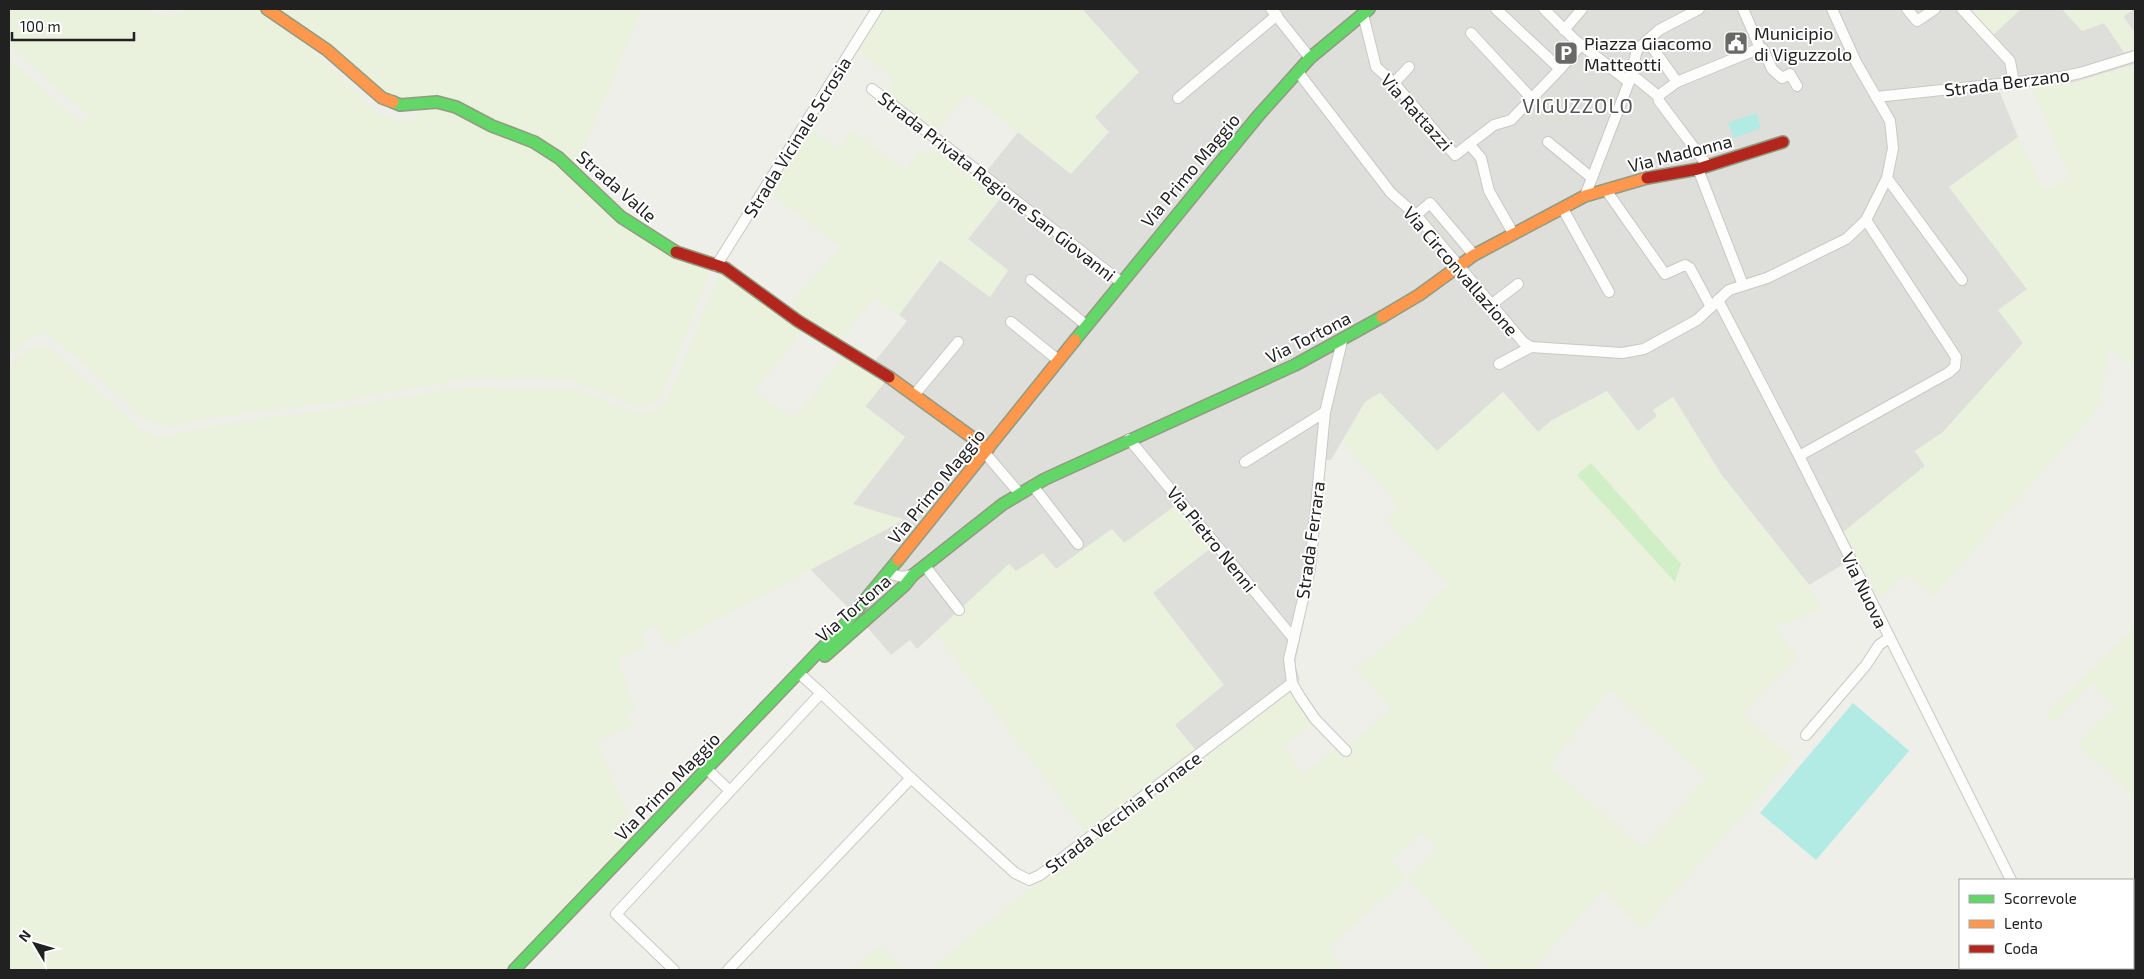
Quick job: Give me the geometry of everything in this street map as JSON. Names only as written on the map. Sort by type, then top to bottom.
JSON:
[{"type":"street","name":"Strada Valle","points":[[267,9],[328,50],[382,98],[400,105],[437,102],[456,107],[492,126],[534,142],[559,158],[621,218],[681,255],[725,268],[798,321],[915,394],[987,451],[1020,494]]},
{"type":"street","name":"Strada Vicinale Scrosia","points":[[716,266],[877,9]]},
{"type":"street","points":[[1496,9],[1557,67]]},
{"type":"street","points":[[1544,9],[1580,45],[1658,96],[1659,101],[1702,167],[1742,285]]},
{"type":"street","points":[[1564,30],[1582,9]]},
{"type":"street","points":[[1585,196],[1630,78],[1637,50],[1659,30],[1699,9]]},
{"type":"street","points":[[1743,9],[1760,48],[1764,49],[1775,72],[1782,78],[1790,74],[1797,86]]},
{"type":"street","name":"Via Circonvallazione","points":[[1298,72],[1391,193],[1416,215],[1522,342],[1531,347],[1622,353],[1644,348],[1692,324],[1729,290],[1767,278],[1846,238],[1866,220],[1887,178],[1893,148],[1890,121],[1856,62],[1832,9]]},
{"type":"street","points":[[1907,9],[1917,21],[1935,9]]},
{"type":"street","points":[[1962,9],[2010,60],[2014,83]]},
{"type":"street","name":"Via Primo Maggio","points":[[514,970],[812,660],[888,573],[1086,325],[1252,123],[1310,58],[1366,11]]},
{"type":"street","name":"Via Rattazzi","points":[[1366,11],[1376,67],[1394,83],[1455,155],[1469,144],[1480,158],[1489,191],[1513,233]]},
{"type":"street","points":[[1178,98],[1274,12],[1310,58]]},
{"type":"street","points":[[1471,33],[1533,100]]},
{"type":"street","points":[[1647,40],[1677,82]]},
{"type":"street","points":[[1469,144],[1494,125],[1511,120],[1533,100],[1557,67],[1580,45]]},
{"type":"street","points":[[1658,96],[1677,82],[1760,48]]},
{"type":"street","name":"Strada Berzano","points":[[1876,97],[2014,83],[2080,73],[2135,56]]},
{"type":"street","points":[[1394,83],[1409,67]]},
{"type":"street","name":"Strada Privata Regione San Giovanni","points":[[872,89],[1121,282]]},
{"type":"street","points":[[1548,142],[1592,178]]},
{"type":"street","name":"Via Madonna","points":[[1585,196],[1702,167],[1783,142]]},
{"type":"street","points":[[1887,178],[1962,280]]},
{"type":"street","name":"Via Nuova","points":[[1606,190],[1665,274],[1685,265],[1690,268],[1714,304],[1799,456],[2010,879]]},
{"type":"street","name":"Via Tortona","points":[[812,660],[821,659],[839,644],[905,585],[913,575],[964,533],[1033,486],[1129,439],[1295,365],[1342,341],[1419,295],[1474,255],[1585,196]]},
{"type":"street","points":[[1416,215],[1430,204],[1474,255]]},
{"type":"street","points":[[1563,209],[1609,292]]},
{"type":"street","points":[[1799,456],[1948,373],[1954,367],[1956,357],[1866,220]]},
{"type":"street","points":[[1031,280],[1086,325]]},
{"type":"street","points":[[1492,304],[1518,284]]},
{"type":"street","points":[[1011,322],[1058,360]]},
{"type":"street","name":"Strada Ferrara","points":[[1342,341],[1325,412],[1310,569],[1289,659],[1292,683],[1315,719],[1346,751]]},
{"type":"street","points":[[915,394],[958,342]]},
{"type":"street","points":[[1499,364],[1531,347]]},
{"type":"street","points":[[1245,462],[1325,412]]},
{"type":"street","name":"Via Pietro Nenni","points":[[1129,439],[1294,639]]},
{"type":"street","points":[[1033,486],[1078,544]]},
{"type":"street","points":[[925,566],[958,610]]},
{"type":"street","name":"Via Tortona","points":[[888,573],[902,577],[913,575]]},
{"type":"street","points":[[1806,735],[1866,665],[1879,645],[1889,638]]},
{"type":"street","name":"Strada Vecchia Fornace","points":[[799,673],[1016,873],[1029,880],[1040,875],[1128,810],[1292,683]]},
{"type":"street","points":[[674,970],[616,914],[821,693]]},
{"type":"street","points":[[707,769],[730,790]]},
{"type":"street","points":[[728,970],[911,778]]},
{"type":"shaded area","points":[[1082,9],[1968,9],[1992,36],[2021,9],[2062,9],[2082,31],[2104,23],[2124,52],[2135,50],[2135,64],[2072,83],[1999,90],[2018,137],[1949,187],[2027,289],[2023,343],[1943,432],[1915,451],[1925,466],[1844,532],[1857,556],[1809,585],[1721,474],[1673,397],[1653,410],[1657,416],[1638,431],[1552,420],[1538,432],[1503,392],[1437,451],[1380,393],[1365,402],[1331,460],[1325,460],[1314,573],[1295,664],[1300,680],[1201,757],[1175,725],[1223,685],[1153,593],[1124,544],[1112,529],[1056,569],[1016,572],[1009,564],[917,649],[910,640],[891,655],[868,628],[810,569],[903,519],[852,505],[905,437],[865,406],[868,370],[907,321],[899,315],[940,260],[990,297],[1008,271],[968,239],[1003,195],[981,178],[1018,132],[1071,174],[1094,117],[1138,72]]},
{"type":"shaded area","points":[[2135,9],[2135,33],[2123,16]]},
{"type":"shaded area","name":"Piazza Giacomo Matteotti","points":[[1571,41],[1578,46],[1561,66],[1554,60]]},
{"type":"shaded area","points":[[1647,43],[1674,81],[1658,94],[1633,74],[1639,51]]},
{"type":"shaded area","points":[[1537,77],[1545,83],[1532,97],[1520,84]]},
{"type":"shaded area","points":[[1576,85],[1607,107],[1605,111],[1612,115],[1605,136],[1558,104]]},
{"type":"shaded area","points":[[1756,113],[1761,128],[1734,138],[1728,123]]},
{"type":"shaded area","points":[[1853,703],[1913,754],[1909,751],[1816,860],[1760,813]]},
{"type":"green space","points":[[9,9],[146,9],[161,15],[181,13],[188,9],[258,9],[305,39],[316,55],[378,113],[398,120],[412,120],[422,111],[433,108],[448,108],[553,160],[619,221],[711,269],[662,396],[652,405],[637,407],[572,381],[540,378],[454,381],[324,404],[210,418],[171,427],[150,422],[140,416],[82,362],[48,335],[41,333],[22,344],[9,356],[9,59],[82,124],[89,116],[9,46]]},
{"type":"green space","points":[[279,9],[642,9],[576,166],[498,122],[394,100]]},
{"type":"green space","points":[[880,9],[1082,9],[1139,72],[1095,117],[1109,132],[1071,174],[968,93],[934,134],[884,94],[895,80],[855,49]]},
{"type":"green space","points":[[1968,9],[2021,9],[1992,36]]},
{"type":"green space","points":[[2062,9],[2134,9],[2123,17],[2135,33],[2135,50],[2124,52],[2104,23],[2082,31]]},
{"type":"green space","points":[[2135,64],[2135,368],[2109,348],[2102,394],[2094,413],[1932,597],[1913,578],[1905,577],[1899,579],[1879,598],[1843,532],[1925,466],[1915,451],[1943,432],[2023,343],[1998,310],[2027,289],[1949,187],[2018,137],[2043,190],[2070,180],[2032,87],[2072,83]]},
{"type":"green space","points":[[809,130],[837,148],[851,130],[904,170],[920,151],[927,154],[938,146],[1003,195],[968,239],[1008,270],[990,297],[940,260],[899,315],[875,297],[840,342],[788,308],[840,247],[768,191]]},
{"type":"green space","points":[[719,275],[724,276],[803,331],[754,392],[794,418],[843,357],[886,381],[865,407],[905,437],[853,504],[904,520],[668,646],[666,637],[660,640],[659,625],[641,632],[647,647],[618,659],[635,711],[627,714],[632,725],[597,741],[635,833],[505,970],[9,970],[9,365],[26,350],[37,346],[51,349],[133,422],[146,432],[159,437],[246,420],[316,412],[462,387],[573,388],[630,411],[649,412],[658,409],[668,399]]},
{"type":"green space","points":[[1607,391],[1638,431],[1657,416],[1653,410],[1673,397],[1721,474],[1809,585],[1821,608],[1800,620],[1773,625],[1798,656],[1743,715],[1793,758],[1643,929],[1602,891],[1533,970],[1492,970],[1407,878],[1328,948],[1345,970],[929,970],[1073,854],[1289,689],[1314,722],[1284,746],[1304,774],[1339,746],[1343,751],[1392,709],[1356,669],[1429,609],[1426,604],[1449,585],[1387,521],[1397,507],[1383,487],[1342,442],[1365,402],[1380,393],[1437,451],[1503,392],[1538,432],[1552,420]],"holes":[[[1591,463],[1681,564],[1675,582],[1577,475]],[[1609,689],[1706,778],[1645,846],[1642,847],[1549,767]],[[1423,832],[1437,849],[1407,877],[1391,859]]]},
{"type":"green space","points":[[1591,463],[1681,564],[1675,582],[1577,475]]},
{"type":"green space","points":[[1176,505],[1211,548],[1153,593],[1224,685],[1175,725],[1197,752],[1087,834],[935,633],[1009,564],[1016,571],[1043,553],[1056,569],[1112,529],[1124,543]]},
{"type":"green space","points":[[2135,627],[2135,798],[2077,745],[2115,706],[2092,683],[2053,722],[2045,714]]},
{"type":"green space","points":[[878,945],[904,970],[853,970]]},
{"type":"traffic: fast","points":[[1075,340],[1258,116],[1310,58],[1369,9]]},
{"type":"traffic: fast","points":[[393,102],[400,105],[437,102],[456,107],[492,126],[534,142],[559,158],[621,217],[676,252]]},
{"type":"traffic: fast","points":[[825,656],[905,585],[913,575],[1003,504],[1045,479],[1295,365],[1382,317]]},
{"type":"traffic: fast","points":[[514,970],[846,623],[898,560]]},
{"type":"traffic: slow","points":[[267,9],[327,50],[382,98],[393,102]]},
{"type":"traffic: slow","points":[[1382,317],[1419,295],[1474,255],[1585,196],[1647,178]]},
{"type":"traffic: slow","points":[[898,560],[1075,340]]},
{"type":"traffic: slow","points":[[889,377],[988,449]]},
{"type":"traffic: jam","points":[[1647,178],[1698,169],[1783,142]]},
{"type":"traffic: jam","points":[[676,252],[725,268],[798,321],[889,377]]},
{"type":"place","name":"Municipio di Viguzzolo","points":[[1736,43]]},
{"type":"place","name":"Piazza Giacomo Matteotti","points":[[1566,53]]},
{"type":"district","name":"VIGUZZOLO","points":[[1578,105]]}]
